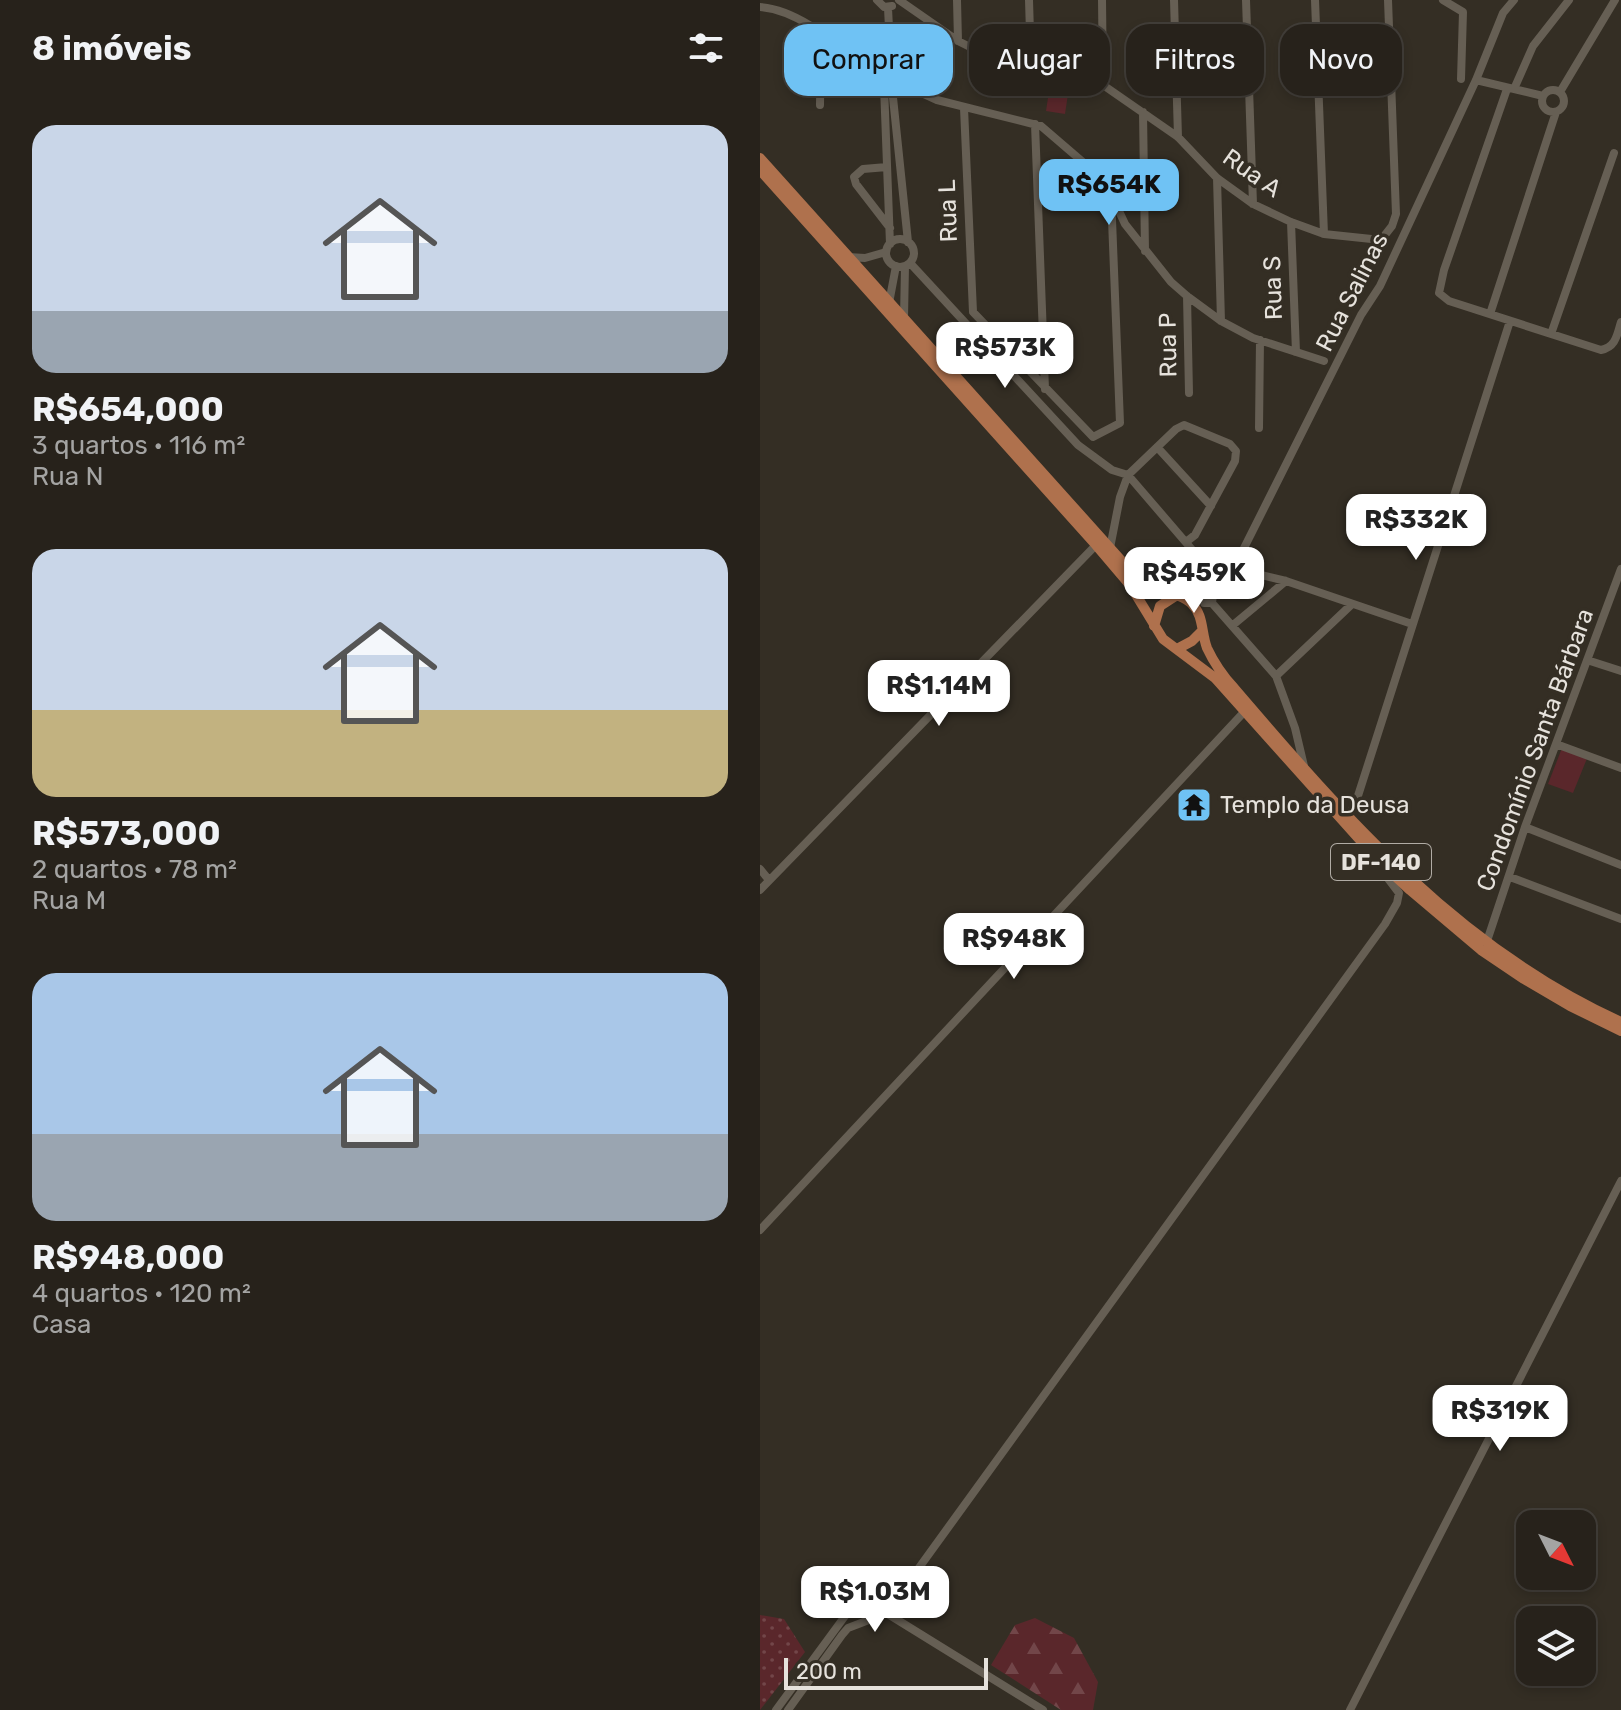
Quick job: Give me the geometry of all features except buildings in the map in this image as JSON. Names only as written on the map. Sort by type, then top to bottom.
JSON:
[{"type":"main road","name":"DF-140","points":[[760,158],[1110,548],[1146,582],[1194,606],[1208,648],[1222,673],[1415,885],[1486,944],[1571,998],[1621,1022]]},
{"type":"main road","name":"DF-140","points":[[760,170],[1096,545],[1130,585],[1163,639],[1215,678],[1377,859],[1443,920],[1481,950],[1558,999],[1621,1031]]},
{"type":"main road","points":[[1154,626],[1160,606],[1177,595]]},
{"type":"main road","points":[[1177,649],[1192,641],[1202,625]]},
{"type":"street","points":[[877,0],[888,8]]},
{"type":"street","points":[[888,8],[898,0]]},
{"type":"street","name":"Rua A","points":[[898,0],[969,46]]},
{"type":"street","points":[[957,0],[958,41]]},
{"type":"street","points":[[1029,0],[1030,24]]},
{"type":"street","points":[[1102,0],[1102,24]]},
{"type":"street","points":[[1174,0],[1178,137]]},
{"type":"street","points":[[1246,0],[1253,204]]},
{"type":"street","points":[[1315,0],[1324,234]]},
{"type":"street","name":"Rua A","points":[[1110,90],[1178,137],[1217,178],[1253,204],[1324,234],[1381,240],[1392,226],[1396,214],[1388,0]]},
{"type":"street","points":[[1443,0],[1463,12],[1461,79]]},
{"type":"street","name":"Rua Salinas","points":[[1202,625],[1209,599],[1219,581],[1233,568],[1361,315],[1380,286],[1476,80],[1503,13],[1514,0]]},
{"type":"street","points":[[1569,0],[1533,46],[1510,89],[1444,270],[1439,293],[1449,301],[1601,350],[1614,344],[1621,322]]},
{"type":"street","points":[[1560,92],[1615,0]]},
{"type":"street","points":[[760,7],[810,24]]},
{"type":"street","points":[[888,8],[889,24]]},
{"type":"street","points":[[1476,80],[1543,96],[1551,90],[1560,92],[1565,101],[1561,110],[1551,113],[1543,106],[1543,96]]},
{"type":"street","points":[[820,96],[820,105]]},
{"type":"street","points":[[889,96],[889,261],[903,265],[1078,445],[1112,470],[1128,475],[1219,581]]},
{"type":"street","points":[[889,303],[903,265],[914,254],[908,242],[890,96]]},
{"type":"street","points":[[927,96],[1041,126],[1105,181],[1125,224],[1145,251],[1187,296],[1221,321],[1260,340],[1324,361]]},
{"type":"street","name":"Rua L","points":[[964,108],[973,312],[1045,390]]},
{"type":"street","points":[[1143,112],[1145,251]]},
{"type":"street","points":[[1490,314],[1556,112]]},
{"type":"street","points":[[1035,124],[1045,390],[1093,437],[1120,423],[1111,194]]},
{"type":"street","points":[[1551,334],[1614,153]]},
{"type":"street","points":[[887,167],[863,169],[854,177],[856,184],[890,228]]},
{"type":"street","points":[[1217,178],[1221,321]]},
{"type":"street","points":[[889,199],[902,198]]},
{"type":"street","name":"Rua S","points":[[1291,222],[1296,352]]},
{"type":"street","points":[[848,257],[865,258],[899,240],[908,242]]},
{"type":"street","points":[[903,265],[904,319]]},
{"type":"street","name":"Rua P","points":[[1187,296],[1189,393]]},
{"type":"street","points":[[1349,815],[1356,802],[1510,321]]},
{"type":"street","points":[[1259,428],[1260,340]]},
{"type":"street","points":[[1110,548],[1120,497],[1128,475],[1184,425],[1230,444],[1236,451],[1235,461],[1211,506],[1195,535],[1186,542]]},
{"type":"street","points":[[1157,447],[1211,506]]},
{"type":"street","points":[[760,890],[1096,545]]},
{"type":"street","points":[[1233,568],[1286,581],[1412,624]]},
{"type":"street","name":"Condomínio Santa Bárbara","points":[[1486,944],[1525,827],[1621,569]]},
{"type":"street","points":[[1233,625],[1286,581]]},
{"type":"street","points":[[1177,595],[1209,599],[1276,676],[1295,728],[1304,766]]},
{"type":"street","points":[[1276,676],[1351,605]]},
{"type":"street","points":[[1587,660],[1621,671]]},
{"type":"street","points":[[760,1230],[1245,711]]},
{"type":"street","points":[[1556,744],[1621,768]]},
{"type":"street","points":[[1525,827],[1621,865]]},
{"type":"street","points":[[788,1710],[848,1628],[880,1616],[883,1608],[900,1594],[1385,924],[1399,893],[1377,864],[1377,859]]},
{"type":"street","points":[[760,869],[769,880]]},
{"type":"street","points":[[1510,877],[1621,919]]},
{"type":"street","points":[[1350,1710],[1621,1181]]},
{"type":"street","points":[[776,1710],[848,1612],[873,1598],[883,1608],[1043,1710]]},
{"type":"street","points":[[865,1603],[866,1614],[874,1618]]},
{"type":"green space","points":[[1048,96],[1068,96],[1065,114],[1046,111]]},
{"type":"green space","points":[[1562,748],[1588,756],[1573,793],[1548,784]]},
{"type":"green space","points":[[760,1615],[784,1619],[805,1652],[760,1710]]},
{"type":"green space","points":[[1035,1618],[1074,1638],[1098,1682],[1093,1710],[1061,1710],[991,1665],[1015,1625]]},
{"type":"place","name":"Templo da Deusa","points":[[1194,805]]}]
